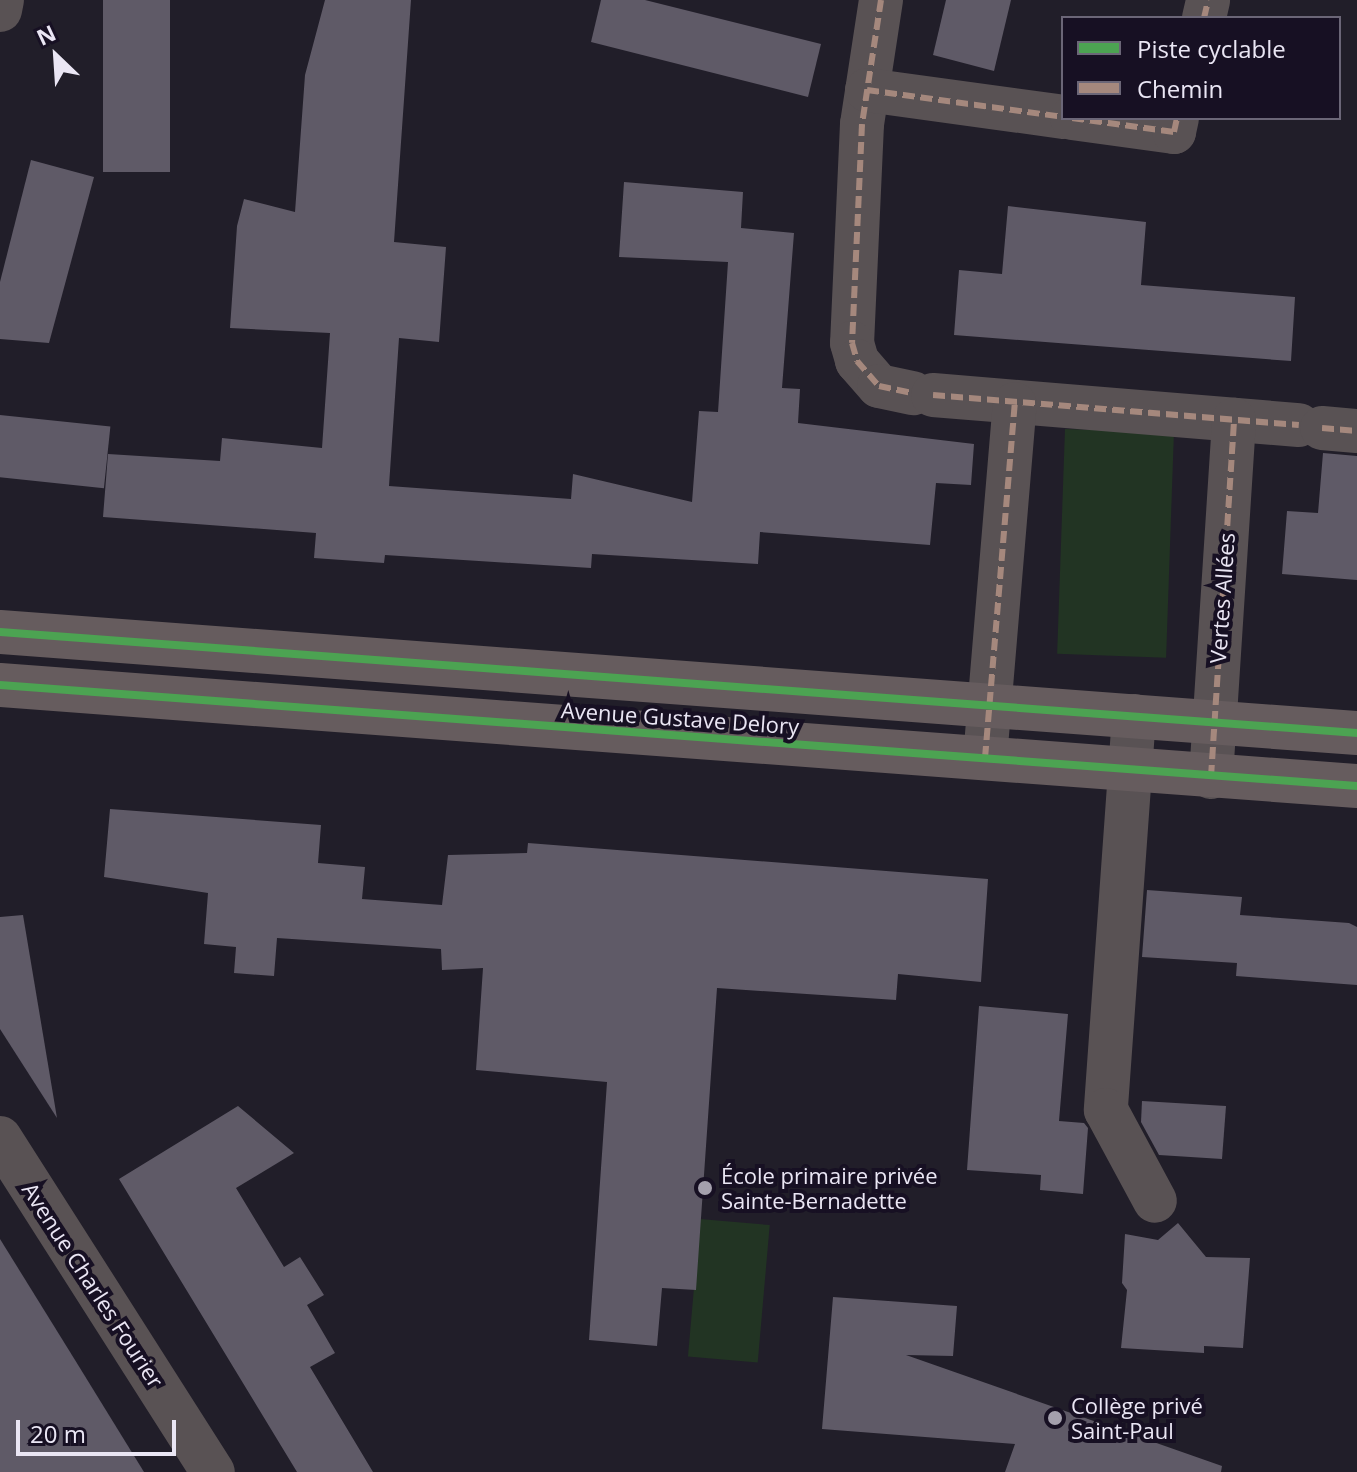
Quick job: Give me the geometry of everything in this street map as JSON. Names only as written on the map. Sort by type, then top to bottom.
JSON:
[{"type":"main road","name":"Avenue Gustave Delory","points":[[0,632],[1357,733]]},
{"type":"main road","name":"Avenue Gustave Delory","points":[[0,685],[1357,786]]},
{"type":"street","points":[[0,10],[2,0]]},
{"type":"street","points":[[881,0],[867,90],[852,343],[857,361],[879,386],[1015,404],[1326,428]]},
{"type":"street","points":[[867,90],[1061,117]]},
{"type":"street","points":[[1087,120],[1174,132],[1177,120]]},
{"type":"street","points":[[985,758],[1015,404]]},
{"type":"street","name":"Vertes Allées","points":[[1211,777],[1234,420]]},
{"type":"street","points":[[1134,716],[1106,1110],[1155,1201]]},
{"type":"street","name":"Avenue Charles Fourier","points":[[0,1138],[213,1472]]},
{"type":"green space","points":[[1065,429],[1174,433],[1166,658],[1057,654]]},
{"type":"green space","points":[[700,1219],[770,1225],[758,1363],[688,1356]]},
{"type":"building","points":[[103,0],[170,0],[170,172],[103,172]]},
{"type":"building","points":[[325,0],[411,0],[394,242],[446,247],[439,342],[399,338],[389,486],[571,499],[573,474],[692,502],[699,411],[718,412],[728,262],[619,257],[624,182],[743,192],[741,228],[794,233],[782,388],[800,389],[798,423],[974,444],[971,485],[936,483],[930,545],[760,532],[758,564],[592,554],[591,568],[385,555],[384,563],[314,558],[316,533],[103,517],[108,454],[220,461],[222,438],[322,448],[330,333],[230,328],[237,226],[244,199],[295,212],[305,75]]},
{"type":"building","points":[[601,0],[645,0],[821,44],[808,97],[591,42]]},
{"type":"building","points":[[946,0],[1011,0],[994,71],[933,55]]},
{"type":"building","points":[[31,160],[94,177],[49,343],[0,339],[0,282]]},
{"type":"building","points":[[1008,206],[1146,222],[1141,285],[1295,297],[1291,361],[954,335],[959,270],[1002,274]]},
{"type":"building","points":[[0,415],[110,427],[104,488],[0,477]]},
{"type":"building","points":[[1323,453],[1357,456],[1357,580],[1282,574],[1287,511],[1318,513]]},
{"type":"building","points":[[110,809],[321,825],[318,863],[365,867],[362,899],[442,905],[448,855],[527,853],[528,843],[988,879],[981,982],[898,974],[896,1000],[717,988],[696,1290],[662,1288],[657,1346],[589,1340],[607,1082],[476,1070],[483,968],[442,970],[441,949],[277,938],[274,976],[234,973],[236,947],[204,944],[208,893],[104,877]]},
{"type":"building","points":[[1147,890],[1242,897],[1240,915],[1349,923],[1357,927],[1357,985],[1236,976],[1237,963],[1142,957]]},
{"type":"building","points":[[23,915],[57,1118],[0,1029],[0,917]]},
{"type":"building","points":[[979,1006],[1068,1014],[1059,1121],[1084,1123],[1088,1128],[1083,1194],[1040,1190],[1041,1175],[967,1170]]},
{"type":"building","points":[[1142,1101],[1226,1106],[1222,1159],[1159,1155],[1141,1122]]},
{"type":"building","points":[[238,1106],[294,1153],[236,1188],[284,1267],[300,1257],[324,1295],[307,1305],[335,1353],[310,1367],[373,1472],[297,1472],[119,1179]]},
{"type":"building","points":[[1178,1223],[1206,1257],[1250,1258],[1243,1348],[1204,1346],[1204,1353],[1121,1348],[1127,1290],[1122,1283],[1125,1234],[1158,1240]]},
{"type":"building","points":[[0,1239],[75,1360],[144,1472],[0,1472]]},
{"type":"building","points":[[833,1297],[957,1306],[953,1356],[906,1355],[1222,1466],[1221,1472],[1005,1472],[1015,1444],[822,1429]]},
{"type":"marked path","points":[[881,0],[862,124],[852,343],[857,361],[879,386],[913,393]]},
{"type":"marked path","points":[[1204,16],[1208,0]]},
{"type":"marked path","points":[[867,90],[1061,117]]},
{"type":"marked path","points":[[1087,120],[1174,132],[1177,120]]},
{"type":"marked path","points":[[933,395],[1299,425]]},
{"type":"marked path","points":[[985,758],[1015,404]]},
{"type":"marked path","points":[[1211,777],[1234,420]]},
{"type":"marked path","points":[[1322,428],[1357,431]]},
{"type":"cycle path","points":[[0,632],[1357,733]]},
{"type":"cycle path","points":[[0,685],[1357,786]]},
{"type":"place","name":"École primaire privée Sainte-Bernadette","points":[[705,1188]]},
{"type":"place","name":"Collège privé Saint-Paul","points":[[1055,1418]]}]
